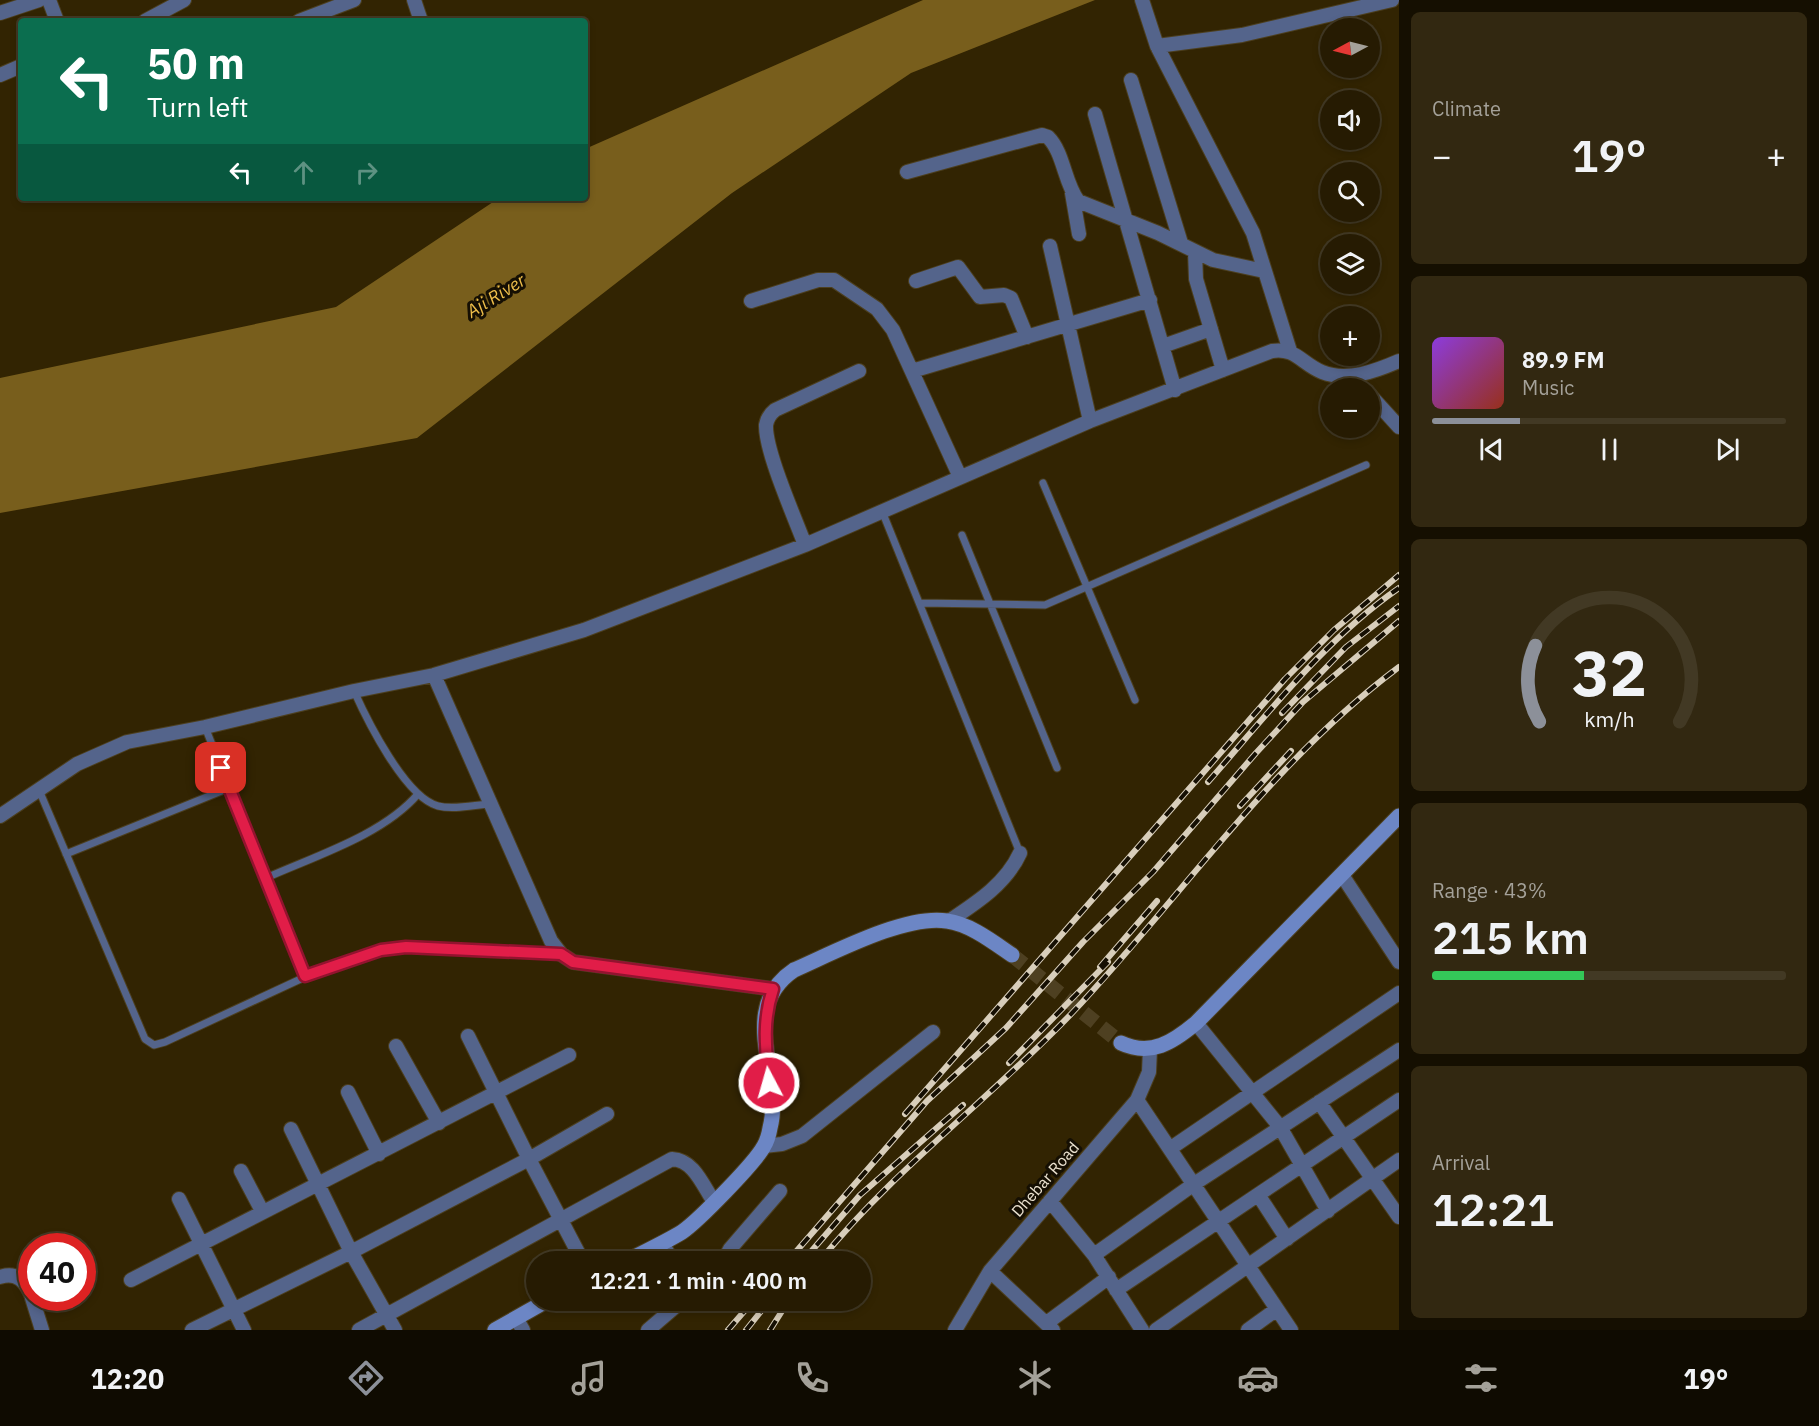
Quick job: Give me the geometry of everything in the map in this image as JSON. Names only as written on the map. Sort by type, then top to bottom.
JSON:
[{"type":"street","points":[[0,14],[39,0]]},
{"type":"street","points":[[49,0],[56,18]]},
{"type":"street","points":[[155,18],[184,0]]},
{"type":"street","points":[[304,18],[328,5],[354,0]]},
{"type":"street","points":[[414,0],[420,18]]},
{"type":"street","points":[[1157,46],[1242,34],[1392,0]]},
{"type":"street","points":[[1143,4],[1157,46],[1253,233],[1290,351]]},
{"type":"street","points":[[0,75],[18,67]]},
{"type":"street","points":[[1131,80],[1181,243]]},
{"type":"street","points":[[1095,114],[1128,221],[1175,390]]},
{"type":"street","points":[[907,172],[1042,135],[1048,136],[1054,144],[1072,193],[1079,234]]},
{"type":"street","points":[[1072,193],[1086,206],[1181,243],[1195,252],[1237,267],[1264,271]]},
{"type":"street","points":[[1050,246],[1066,325],[1090,421]]},
{"type":"street","points":[[1195,252],[1196,279],[1223,370]]},
{"type":"street","points":[[916,281],[958,267],[980,297],[1004,295],[1011,298],[1027,337]]},
{"type":"street","points":[[751,301],[818,280],[834,279],[882,315],[893,330],[960,477]]},
{"type":"street","points":[[912,371],[1150,300]]},
{"type":"street","points":[[1163,346],[1210,329]]},
{"type":"street","points":[[0,816],[38,789],[104,750],[126,742],[205,727],[354,691],[434,675],[584,630],[805,545],[1090,421],[1272,351],[1290,351],[1323,373],[1354,375],[1370,373],[1399,361]]},
{"type":"street","points":[[805,545],[770,447],[766,424],[775,410],[859,371]]},
{"type":"street","points":[[1380,406],[1399,427]]},
{"type":"street","points":[[434,675],[551,941],[561,954],[573,962],[773,989]]},
{"type":"street","points":[[1121,1043],[1137,1049],[1150,1049],[1168,1043],[1196,1023],[1399,816]]},
{"type":"street","points":[[949,921],[980,901],[1013,868],[1020,853]]},
{"type":"street","points":[[1342,875],[1399,962]]},
{"type":"street","points":[[648,1251],[684,1230],[714,1202],[764,1146],[772,1117],[765,1016],[773,989],[780,979],[794,970],[918,921],[949,921],[982,935],[1012,955]]},
{"type":"street","points":[[1171,1148],[1399,993]]},
{"type":"street","points":[[1196,1023],[1280,1127],[1328,1211]]},
{"type":"street","points":[[764,1146],[782,1144],[802,1136],[933,1032]]},
{"type":"street","points":[[468,1036],[529,1159],[578,1251]]},
{"type":"street","points":[[396,1046],[439,1123]]},
{"type":"street","name":"Dhebar Road","points":[[956,1327],[990,1271],[1137,1100],[1149,1072],[1150,1049]]},
{"type":"street","points":[[1095,1255],[1194,1184],[1399,1050]]},
{"type":"street","points":[[131,1280],[201,1242],[379,1154],[569,1055]]},
{"type":"street","points":[[348,1092],[379,1154]]},
{"type":"street","points":[[1137,1100],[1291,1330]]},
{"type":"street","points":[[1116,1290],[1399,1100]]},
{"type":"street","points":[[1319,1102],[1399,1217]]},
{"type":"street","points":[[192,1330],[351,1252],[529,1159],[607,1114]]},
{"type":"street","points":[[291,1129],[351,1252],[395,1330]]},
{"type":"street","points":[[359,1330],[672,1159],[681,1160],[690,1166],[714,1202]]},
{"type":"street","points":[[1156,1330],[1374,1180],[1399,1160]]},
{"type":"street","points":[[241,1171],[262,1211]]},
{"type":"street","points":[[729,1251],[780,1191]]},
{"type":"street","points":[[1259,1196],[1287,1239]]},
{"type":"street","points":[[179,1199],[244,1330]]},
{"type":"street","points":[[1050,1201],[1095,1255],[1142,1330]]},
{"type":"street","points":[[662,1244],[666,1251]]},
{"type":"street","points":[[990,1271],[1050,1326],[1109,1277]]},
{"type":"street","points":[[0,1277],[13,1275],[18,1277]]},
{"type":"street","points":[[1248,1330],[1278,1309]]},
{"type":"street","points":[[36,1311],[42,1330]]},
{"type":"street","points":[[495,1330],[519,1324],[535,1311]]},
{"type":"street","points":[[648,1330],[670,1311]]},
{"type":"lane","points":[[921,603],[1045,605],[1366,465]]},
{"type":"lane","points":[[1043,483],[1136,700]]},
{"type":"lane","points":[[882,510],[1020,853]]},
{"type":"lane","points":[[962,535],[1057,768]]},
{"type":"lane","points":[[354,691],[376,736],[418,794],[438,806],[490,804]]},
{"type":"lane","points":[[205,727],[305,976]]},
{"type":"lane","points":[[66,854],[229,788]]},
{"type":"lane","points":[[38,789],[145,1039],[150,1043],[165,1042],[305,976],[393,948],[561,954]]},
{"type":"lane","points":[[266,878],[383,824],[418,794]]},
{"type":"water","name":"Aji River","points":[[923,0],[1095,0],[911,73],[732,193],[417,438],[0,513],[0,378],[336,307],[495,201],[588,201],[588,148]]},
{"type":"tunnel","points":[[1012,955],[1121,1043]]},
{"type":"railway","points":[[905,1114],[1285,679],[1334,630],[1399,575]]},
{"type":"railway","points":[[1208,782],[1322,654],[1346,630],[1399,588]]},
{"type":"railway","points":[[1282,713],[1346,647],[1399,606]]},
{"type":"railway","points":[[797,1251],[927,1101],[1006,1028],[1083,942],[1153,872],[1303,702],[1399,621]]},
{"type":"railway","points":[[828,1251],[910,1165],[1041,1045],[1072,1013],[1228,833],[1309,745],[1352,705],[1399,667]]},
{"type":"railway","points":[[1240,806],[1291,751]]},
{"type":"railway","points":[[1100,967],[1157,901]]},
{"type":"railway","points":[[1009,1063],[1108,962]]},
{"type":"railway","points":[[812,1251],[860,1195],[963,1105]]},
{"type":"railway","points":[[728,1330],[744,1311]]},
{"type":"railway","points":[[746,1330],[761,1311]]},
{"type":"railway","points":[[770,1330],[782,1311]]},
{"type":"route","points":[[221,768],[305,976],[381,950],[406,947],[561,954],[573,962],[773,989],[765,1016],[764,1029],[769,1083]]}]
